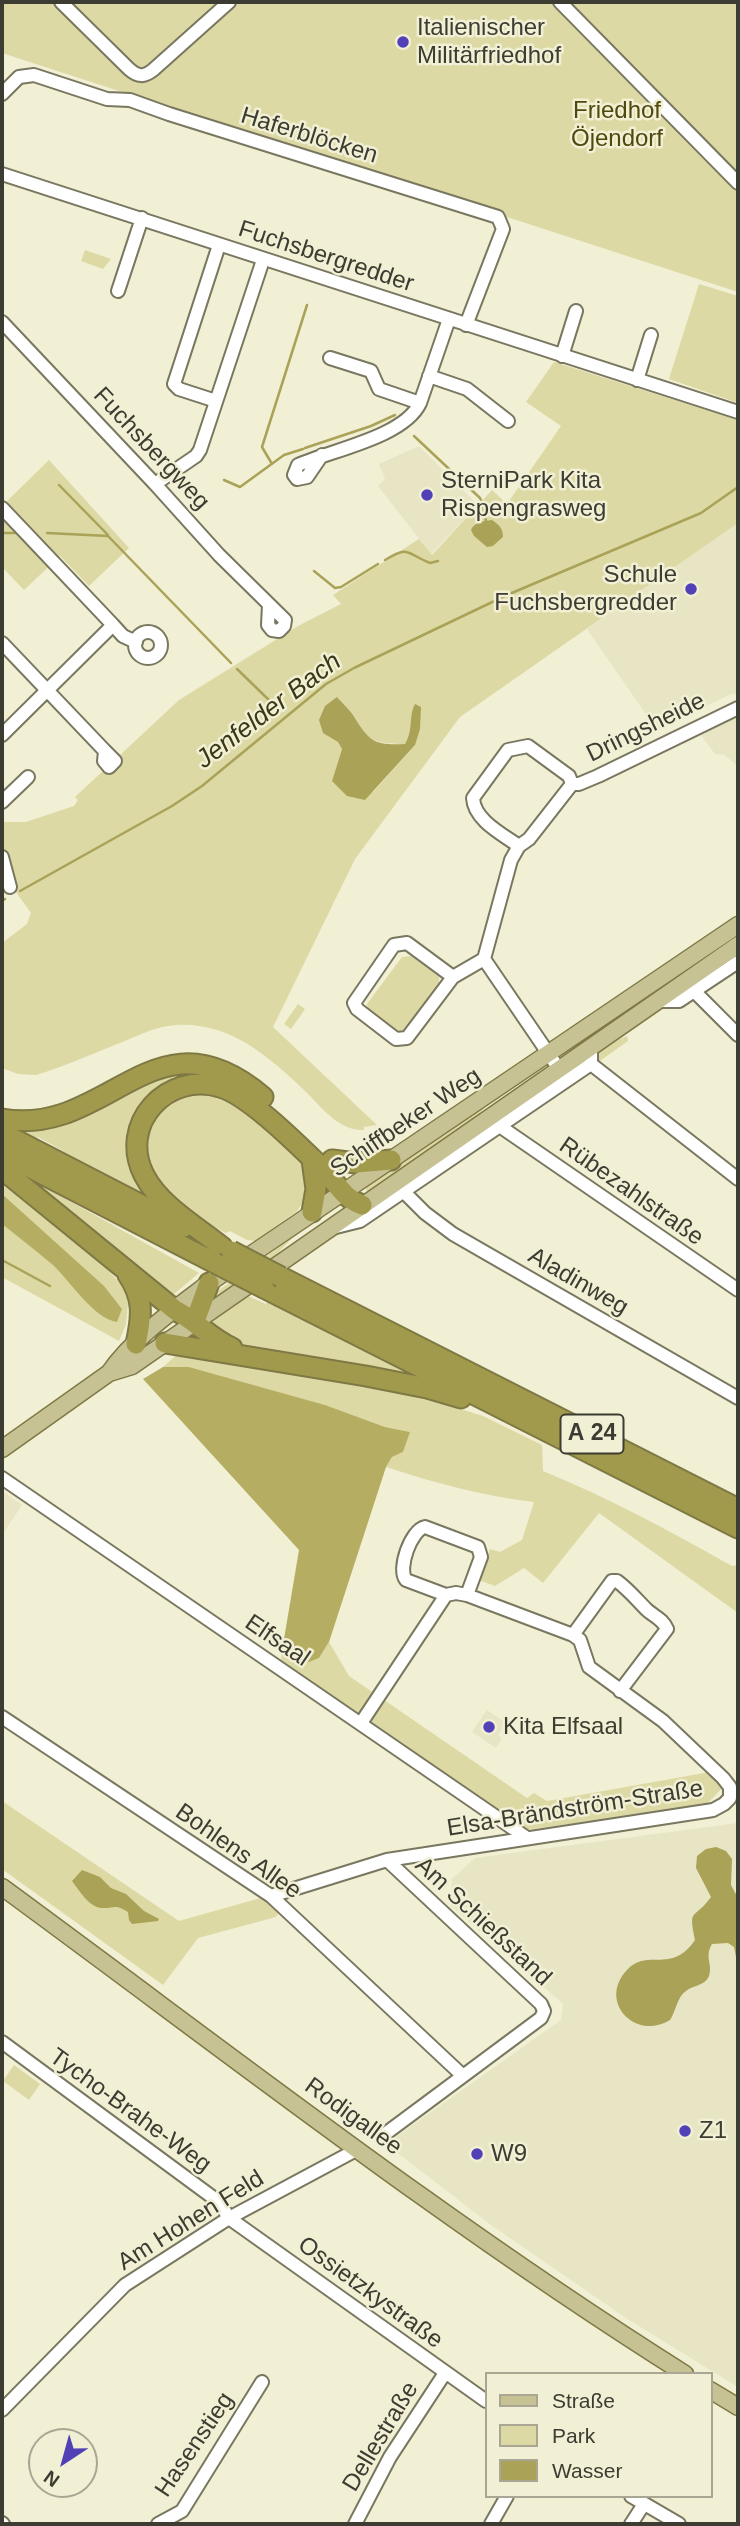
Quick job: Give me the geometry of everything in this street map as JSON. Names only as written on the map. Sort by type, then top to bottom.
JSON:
[{"type":"highway","points":[[2,1119],[47,1119],[75,1111],[153,1070],[186,1063],[204,1064],[234,1076],[260,1095],[322,1160],[347,1189],[352,1201],[362,1205]]},
{"type":"highway","points":[[223,1254],[155,1191],[145,1176],[138,1153],[138,1136],[145,1114],[156,1100],[171,1090],[189,1084],[220,1087],[255,1106],[322,1160],[356,1163],[391,1160]]},
{"type":"highway","name":"A 24","points":[[2,1133],[223,1254],[264,1288],[738,1528]]},
{"type":"highway","name":"A 24","points":[[2,1153],[223,1254],[281,1277],[738,1509]]},
{"type":"highway","points":[[312,1212],[322,1160]]},
{"type":"highway","points":[[2,1168],[175,1310],[195,1321],[211,1337],[255,1357]]},
{"type":"highway","points":[[120,1266],[135,1286],[141,1306],[142,1316],[136,1344]]},
{"type":"highway","points":[[195,1321],[209,1283]]},
{"type":"highway","points":[[164,1343],[427,1388],[509,1412]]},
{"type":"main road","name":"Schiffbeker Weg","points":[[109,1373],[118,1359],[209,1283],[738,925]]},
{"type":"main road","name":"Schiffbeker Weg","points":[[2,1449],[109,1373],[132,1366],[559,1069],[591,1056],[657,1001],[738,945]]},
{"type":"main road","name":"Rodigallee","points":[[2,1887],[481,2239],[682,2372]]},
{"type":"main road","points":[[712,2391],[738,2407]]},
{"type":"street","points":[[61,2],[139,76],[153,70],[229,2]]},
{"type":"street","points":[[560,2],[738,183]]},
{"type":"street","name":"Haferblöcken","points":[[2,94],[19,77],[34,75],[107,99],[130,100],[498,217],[503,229],[466,325]]},
{"type":"street","name":"Fuchsbergredder","points":[[2,174],[738,412]]},
{"type":"street","points":[[118,290],[142,218]]},
{"type":"street","points":[[216,401],[179,389],[174,384],[219,244]]},
{"type":"street","points":[[155,484],[196,456],[200,450],[263,260]]},
{"type":"street","points":[[562,356],[576,311]]},
{"type":"street","points":[[322,455],[390,432],[407,421],[421,403],[449,319]]},
{"type":"street","name":"Fuchsbergweg","points":[[2,321],[219,555],[270,605]]},
{"type":"street","points":[[636,380],[650,335]]},
{"type":"street","points":[[330,358],[371,372],[379,389],[421,403]]},
{"type":"street","points":[[429,376],[467,389],[508,421]]},
{"type":"street","points":[[2,508],[123,636],[136,642]]},
{"type":"street","points":[[2,735],[113,625]]},
{"type":"street","points":[[2,643],[105,751]]},
{"type":"street","name":"Dringsheide","points":[[572,784],[598,776],[738,708]]},
{"type":"street","name":"Dringsheide","points":[[519,846],[479,816],[473,807],[473,797],[508,750],[528,747],[569,776],[572,784]]},
{"type":"street","points":[[2,802],[27,777]]},
{"type":"street","name":"Dringsheide","points":[[484,959],[511,860],[519,846],[529,839],[572,784]]},
{"type":"street","points":[[2,857],[10,887]]},
{"type":"street","points":[[453,977],[407,943],[401,943],[394,945],[354,1003],[357,1009],[396,1039],[402,1040],[407,1038],[453,977],[484,959],[559,1069]]},
{"type":"street","name":"Schiffbeker Weg","points":[[657,1001],[679,1001],[738,962]]},
{"type":"street","points":[[695,992],[738,1035]]},
{"type":"street","points":[[591,1056],[738,1179]]},
{"type":"street","name":"Schiffbeker Weg","points":[[328,1228],[360,1221],[501,1127],[591,1056]]},
{"type":"street","name":"Rübezahlstraße","points":[[501,1127],[738,1290]]},
{"type":"street","name":"Aladinweg","points":[[404,1192],[425,1213],[453,1234],[738,1398]]},
{"type":"street","name":"Elfsaal","points":[[2,1478],[527,1838]]},
{"type":"street","points":[[467,1595],[481,1556],[478,1547],[425,1527],[419,1528],[414,1533],[402,1569],[402,1576],[406,1580],[446,1595],[467,1595],[573,1635],[612,1581],[617,1581],[635,1594],[667,1629],[621,1690]]},
{"type":"street","points":[[360,1723],[446,1595]]},
{"type":"street","name":"Elsa-Brändström-Straße","points":[[271,1896],[387,1860],[713,1810],[724,1804],[730,1798],[730,1787],[723,1778],[663,1721],[589,1667],[580,1640],[573,1635]]},
{"type":"street","name":"Bohlens Allee","points":[[2,1717],[271,1896],[462,2076]]},
{"type":"street","name":"Am Schießstand","points":[[387,1860],[541,2004],[544,2011],[541,2018],[462,2076]]},
{"type":"street","name":"Tycho-Brahe-Weg","points":[[2,2042],[219,2202],[229,2218]]},
{"type":"street","points":[[385,2134],[462,2076]]},
{"type":"street","name":"Am Hohen Feld","points":[[2,2410],[125,2285],[229,2218],[358,2149]]},
{"type":"street","name":"Ossietzkystraße","points":[[229,2218],[484,2401]]},
{"type":"street","name":"Dellestraße","points":[[355,2524],[390,2457],[445,2374]]},
{"type":"street","name":"Hasenstieg","points":[[158,2524],[182,2511],[261,2382]]},
{"type":"street","points":[[491,2524],[506,2498]]},
{"type":"street","points":[[634,2498],[679,2524]]},
{"type":"street","points":[[631,2524],[644,2504]]},
{"type":"street","points":[[182,2511],[188,2524]]},
{"type":"shaded area","name":"SterniPark Kita Rispengrasweg","points":[[419,446],[478,505],[431,554],[378,486],[385,479],[379,464]]},
{"type":"shaded area","name":"Schule Fuchsbergredder","points":[[738,523],[738,694],[731,694],[657,730],[587,629]]},
{"type":"shaded area","points":[[738,716],[738,766],[724,755],[715,754],[701,735]]},
{"type":"shaded area","points":[[2,1194],[104,1286],[122,1309],[117,1322],[91,1307],[53,1265],[2,1224]]},
{"type":"shaded area","points":[[163,1367],[189,1367],[325,1405],[385,1427],[410,1432],[403,1452],[392,1457],[386,1467],[329,1642],[319,1658],[304,1664],[282,1651],[299,1550],[143,1379]]},
{"type":"shaded area","points":[[2,1491],[22,1505],[2,1535]]},
{"type":"shaded area","name":"Kita Elfsaal","points":[[487,1710],[506,1723],[498,1735],[502,1738],[496,1748],[472,1732]]},
{"type":"shaded area","points":[[738,1823],[738,2387],[629,2320],[491,2225],[386,2144],[561,2020],[563,2004],[450,1905],[452,1879],[475,1858]]},
{"type":"green space","name":"Friedhof Öjendorf","points":[[2,2],[738,2],[738,292],[2,53]]},
{"type":"green space","points":[[85,250],[111,259],[103,269],[81,261]]},
{"type":"green space","points":[[699,284],[738,296],[738,403],[669,379]]},
{"type":"green space","points":[[554,362],[738,420],[738,523],[460,717],[355,859],[273,1027],[377,1125],[364,1127],[364,1130],[346,1127],[262,1054],[231,1035],[196,1026],[176,1025],[156,1029],[36,1075],[18,1074],[2,1068],[2,943],[27,924],[31,913],[13,888],[2,844],[2,822],[26,822],[74,806],[78,800],[75,797],[104,770],[121,760],[118,757],[179,700],[298,626],[341,604],[333,595],[419,539],[432,555],[492,490],[507,504],[561,426],[526,402]],"holes":[[[486,521],[503,537],[493,546],[473,525]],[[412,709],[415,745],[373,792],[332,781],[342,749],[338,742],[355,717],[364,732],[374,740],[405,744],[411,734]]]},
{"type":"green space","points":[[49,460],[129,548],[89,586],[60,556],[24,590],[2,567],[2,506]]},
{"type":"green space","points":[[738,931],[738,936],[728,947],[578,1049],[575,1045]]},
{"type":"green space","points":[[411,956],[439,977],[439,985],[404,1031],[396,1032],[368,1012],[367,1004],[402,957]]},
{"type":"green space","points":[[298,1004],[305,1009],[291,1029],[284,1024]]},
{"type":"green space","points":[[627,1036],[628,1041],[597,1063],[597,1050]]},
{"type":"green space","points":[[193,1068],[203,1080],[137,1123],[155,1201],[37,1141],[38,1139],[69,1154],[38,1137],[36,1140],[10,1126]]},
{"type":"green space","points":[[194,1090],[232,1099],[303,1158],[307,1192],[302,1204],[297,1211],[255,1241],[230,1231],[226,1233],[187,1210],[164,1190],[148,1165],[144,1141],[156,1109]]},
{"type":"green space","points":[[487,1105],[467,1127],[375,1191],[367,1191],[365,1187]]},
{"type":"green space","points":[[2,1178],[87,1247],[129,1293],[126,1324],[119,1341],[2,1277]]},
{"type":"green space","points":[[37,1183],[199,1273],[173,1295],[35,1190]]},
{"type":"green space","points":[[300,1230],[274,1257],[208,1304],[219,1290],[274,1251],[292,1233]]},
{"type":"green space","points":[[248,1296],[266,1304],[268,1300],[434,1385],[237,1345],[208,1325]]},
{"type":"green space","points":[[182,1350],[391,1387],[483,1416],[542,1445],[543,1471],[592,1492],[732,1566],[738,1565],[738,1613],[599,1513],[543,1583],[524,1568],[495,1586],[479,1580],[490,1549],[500,1552],[522,1540],[534,1502],[459,1488],[386,1467],[392,1457],[403,1452],[409,1432],[189,1367],[163,1367]]},
{"type":"green space","points":[[329,1642],[349,1676],[527,1798],[534,1793],[547,1801],[710,1772],[724,1786],[705,1806],[525,1830],[281,1660],[282,1651],[304,1664],[319,1658]]},
{"type":"green space","points":[[2,1801],[179,1921],[264,1897],[281,1909],[276,1917],[198,1938],[163,1985],[2,1869]]},
{"type":"green space","points":[[14,2065],[40,2084],[29,2100],[3,2081]]},
{"type":"water","points":[[492,520],[500,527],[503,537],[493,546],[487,547],[471,530],[482,521]]},
{"type":"water","points":[[337,697],[370,737],[387,744],[405,744],[415,704],[421,707],[420,729],[415,745],[365,800],[347,796],[332,781],[342,749],[338,742],[323,733],[319,720],[325,706]]},
{"type":"water","points":[[716,1847],[726,1851],[732,1859],[731,1885],[738,1898],[738,1967],[734,1947],[728,1943],[712,1944],[709,1953],[709,1976],[705,1982],[683,1994],[670,2020],[644,2026],[624,2014],[618,2004],[616,1992],[620,1980],[629,1968],[637,1963],[678,1956],[695,1940],[692,1922],[694,1915],[711,1897],[696,1868],[697,1856],[706,1849]]},
{"type":"water","points":[[82,1870],[100,1877],[111,1888],[126,1894],[144,1911],[159,1919],[158,1921],[132,1924],[128,1912],[123,1909],[96,1907],[72,1881]]},
{"type":"waterway","points":[[272,464],[262,447],[307,305]]},
{"type":"waterway","points":[[305,448],[395,415]]},
{"type":"waterway","points":[[414,436],[480,498],[486,521]]},
{"type":"waterway","points":[[224,480],[240,487],[284,455],[303,449]]},
{"type":"waterway","points":[[59,485],[108,535]]},
{"type":"waterway","name":"Jenfelder Bach","points":[[20,891],[172,806],[202,786],[326,684],[354,668],[507,595],[701,513],[738,487]]},
{"type":"waterway","points":[[2,533],[15,533]]},
{"type":"waterway","points":[[47,533],[108,536],[231,663]]},
{"type":"waterway","points":[[385,560],[408,552],[430,563],[438,561]]},
{"type":"waterway","points":[[314,571],[335,588],[378,564]]},
{"type":"waterway","points":[[237,669],[270,701]]},
{"type":"waterway","points":[[2,1260],[50,1286]]},
{"type":"place","name":"Italienischer Militärfriedhof","points":[[403,42]]},
{"type":"place","name":"SterniPark Kita Rispengrasweg","points":[[427,495]]},
{"type":"place","name":"Schule Fuchsbergredder","points":[[691,589]]},
{"type":"place","name":"Kita Elfsaal","points":[[489,1727]]},
{"type":"place","name":"Z1","points":[[685,2131]]},
{"type":"place","name":"W9","points":[[477,2154]]}]
